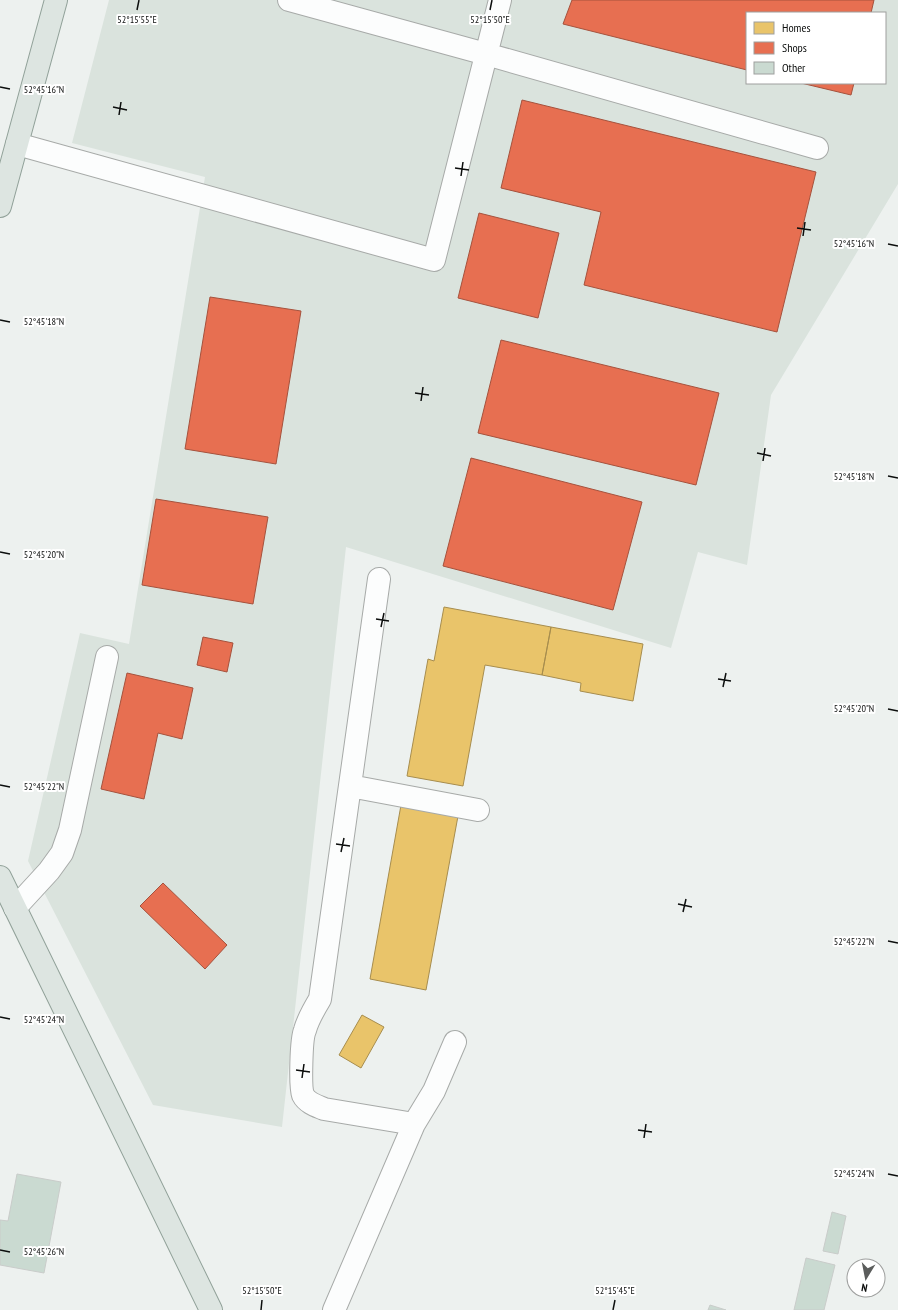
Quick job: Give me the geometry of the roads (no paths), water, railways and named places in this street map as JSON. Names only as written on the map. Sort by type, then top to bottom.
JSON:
[{"type":"main road","points":[[0,206],[56,0]]},
{"type":"main road","points":[[0,878],[211,1310]]},
{"type":"lane","points":[[289,0],[817,148]]},
{"type":"lane","points":[[17,144],[434,260],[500,0]]},
{"type":"lane","points":[[379,579],[320,999],[304,1031],[302,1044],[302,1075],[304,1096],[312,1105],[324,1109],[414,1124]]},
{"type":"lane","points":[[15,908],[62,853],[70,830],[107,657]]},
{"type":"lane","points":[[350,786],[478,810]]},
{"type":"lane","points":[[334,1310],[414,1124],[434,1091],[455,1042]]}]
